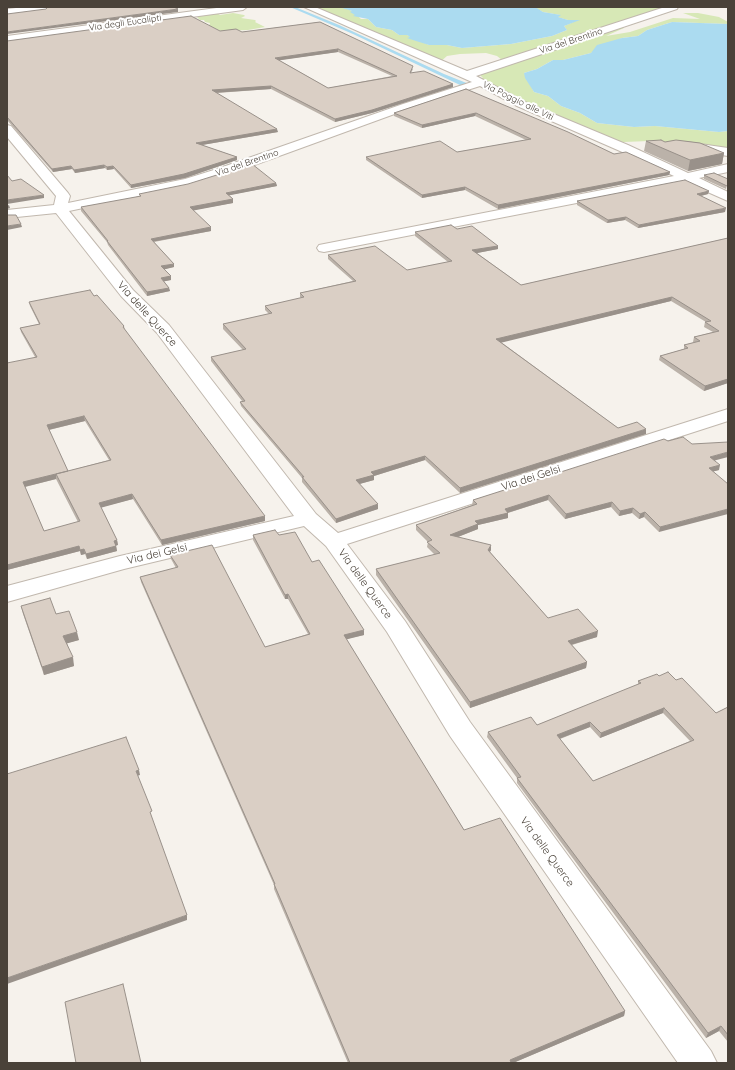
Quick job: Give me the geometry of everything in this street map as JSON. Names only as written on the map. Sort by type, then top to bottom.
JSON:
[{"type":"street","points":[[7,12],[46,7]]},
{"type":"street","name":"Via degli Eucalipti","points":[[7,39],[243,7]]},
{"type":"street","name":"Via Poggio alle Viti","points":[[308,7],[467,75],[528,107],[624,148],[728,197]]},
{"type":"street","name":"Via del Brentino","points":[[467,75],[674,7]]},
{"type":"street","points":[[25,27],[35,35]]},
{"type":"street","name":"Via del Brentino","points":[[7,214],[60,209],[161,189],[222,172],[407,106],[480,83]]},
{"type":"street","points":[[7,129],[63,196],[60,209]]},
{"type":"street","points":[[624,148],[648,145]]},
{"type":"street","points":[[674,145],[728,152]]},
{"type":"street","points":[[324,248],[687,178],[728,168]]},
{"type":"street","name":"Via delle Querce","points":[[60,209],[127,293],[164,329],[308,519],[334,541],[396,627],[460,729],[699,1063]]},
{"type":"street","name":"Via dei Gelsi","points":[[334,541],[728,415]]},
{"type":"street","name":"Via dei Gelsi","points":[[7,594],[120,563],[308,519]]},
{"type":"green space","points":[[308,7],[345,8],[352,11],[361,19],[368,19],[376,27],[392,30],[399,35],[407,35],[429,45],[447,45],[462,48],[511,44],[552,36],[567,30],[564,26],[578,20],[568,20],[557,17],[560,15],[543,12],[533,7],[674,7],[678,9],[624,27],[606,36],[630,32],[673,18],[700,19],[683,13],[698,13],[719,17],[728,22],[728,24],[672,22],[647,30],[638,36],[622,38],[591,53],[563,60],[553,60],[537,69],[524,73],[534,92],[548,96],[561,106],[580,113],[597,123],[634,127],[655,126],[719,132],[728,131],[728,149],[649,141],[624,142],[617,145],[474,79],[483,78],[480,75],[481,68],[502,60],[497,56],[486,53],[460,54],[447,56],[439,63]]},
{"type":"green space","points":[[217,13],[220,15],[233,13],[244,15],[245,16],[241,18],[255,20],[255,22],[265,27],[248,30],[221,31],[209,26],[210,23],[200,20],[195,15]]},
{"type":"water","points":[[290,7],[295,7],[339,25],[444,74],[469,84],[187,180],[188,178],[460,85],[353,34]]},
{"type":"water","points":[[339,7],[535,7],[543,12],[561,15],[558,17],[568,20],[580,20],[564,26],[567,30],[552,36],[511,44],[462,48],[447,45],[429,45],[407,38],[410,37],[407,35],[399,35],[392,30],[376,27],[368,19],[353,16],[355,15],[350,12],[352,11]]},
{"type":"water","points":[[672,22],[728,24],[728,131],[719,132],[655,126],[634,127],[597,123],[580,113],[561,106],[548,96],[534,92],[525,78],[524,73],[537,69],[553,60],[563,60],[591,53],[597,45],[622,38],[638,36],[647,30]]},
{"type":"building","points":[[48,7],[174,7],[178,9],[7,32],[7,14],[46,9]]},
{"type":"building","points":[[191,16],[220,31],[236,29],[242,32],[320,22],[413,66],[410,73],[424,71],[453,84],[372,110],[335,119],[271,86],[212,90],[277,129],[196,143],[237,157],[184,174],[131,185],[113,166],[107,167],[104,165],[74,170],[71,166],[52,169],[7,117],[7,41]],"holes":[[[338,49],[397,76],[328,88],[275,58]]]},
{"type":"building","points":[[466,89],[568,132],[614,154],[626,152],[670,172],[498,205],[465,187],[422,195],[366,157],[440,141],[457,152],[531,139],[476,113],[422,125],[394,113]]},
{"type":"building","points":[[661,140],[665,142],[676,140],[700,143],[724,153],[690,160],[646,141]]},
{"type":"building","points":[[252,164],[276,183],[226,193],[233,199],[190,207],[211,227],[151,239],[174,264],[161,266],[171,276],[161,278],[169,288],[147,292],[81,207],[141,196],[139,194],[188,184]]},
{"type":"building","points":[[714,173],[728,179],[728,186],[704,175]]},
{"type":"building","points":[[7,175],[12,181],[21,179],[44,195],[7,200]]},
{"type":"building","points":[[685,180],[709,191],[697,194],[726,208],[639,225],[626,217],[608,220],[577,201]]},
{"type":"building","points":[[7,215],[16,215],[21,224],[7,226]]},
{"type":"building","points":[[451,225],[457,229],[472,226],[498,246],[472,250],[521,285],[728,238],[728,379],[705,386],[660,356],[688,348],[684,345],[700,341],[694,337],[719,331],[705,322],[711,321],[672,297],[496,339],[618,428],[637,422],[646,429],[460,488],[425,456],[371,472],[374,475],[356,480],[378,504],[336,519],[302,477],[304,477],[240,402],[245,401],[211,357],[246,349],[223,324],[272,313],[265,306],[304,297],[300,293],[356,281],[328,255],[375,246],[407,270],[452,261],[415,232]]},
{"type":"building","points":[[90,290],[94,296],[97,295],[124,326],[123,327],[265,516],[161,540],[132,494],[99,503],[117,540],[114,541],[116,546],[86,554],[84,549],[80,550],[79,546],[7,565],[7,363],[37,357],[20,328],[40,324],[29,302]],"holes":[[[84,416],[111,460],[68,471],[47,425]],[[63,472],[56,474],[80,521],[44,531],[23,482]]]},
{"type":"building","points":[[683,437],[692,444],[728,442],[728,452],[710,457],[720,465],[709,468],[728,484],[728,509],[660,527],[645,512],[640,514],[633,508],[620,511],[612,502],[566,514],[549,495],[505,509],[508,513],[475,521],[478,524],[450,535],[491,545],[488,550],[548,618],[578,609],[598,631],[568,641],[587,662],[470,702],[376,569],[440,553],[427,542],[432,540],[416,525],[477,504],[473,500],[664,439],[668,441]]},
{"type":"building","points":[[275,530],[279,535],[295,532],[312,562],[319,560],[364,630],[344,635],[464,830],[500,818],[625,1011],[510,1060],[511,1062],[508,1063],[350,1063],[275,884],[140,577],[178,567],[170,555],[212,545],[265,647],[310,634],[288,594],[285,595],[253,535]]},
{"type":"building","points":[[50,598],[56,614],[69,611],[77,632],[63,636],[73,657],[42,667],[21,606]]},
{"type":"building","points":[[668,672],[676,680],[682,678],[716,713],[728,707],[728,1035],[721,1026],[708,1033],[517,778],[521,777],[488,732],[531,717],[537,725],[641,683],[638,681],[657,674],[659,676]],"holes":[[[664,708],[694,740],[593,781],[557,735],[590,722],[601,733]]]},
{"type":"building","points":[[126,737],[139,770],[136,771],[152,811],[150,812],[187,915],[7,978],[7,774]]},
{"type":"building","points":[[123,984],[141,1063],[76,1063],[65,1002]]}]
